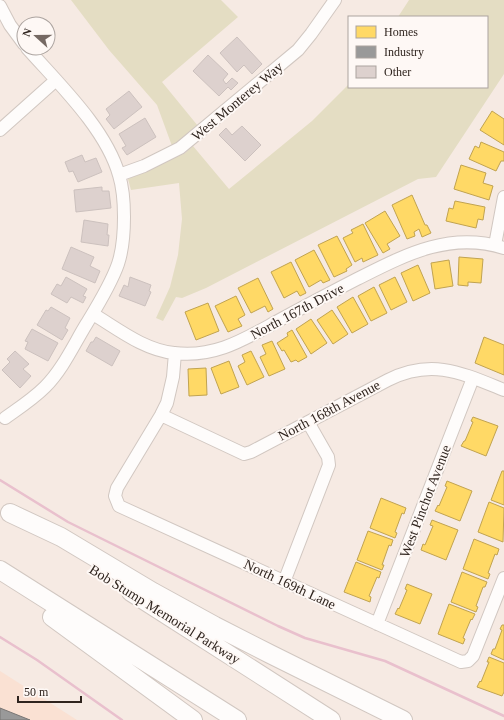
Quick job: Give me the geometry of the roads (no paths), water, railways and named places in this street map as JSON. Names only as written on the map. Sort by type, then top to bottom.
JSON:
[{"type":"highway","name":"Bob Stump Memorial Parkway","points":[[5,509],[56,545],[331,720]]},
{"type":"highway","points":[[5,509],[61,537],[153,592],[215,626],[403,720]]},
{"type":"highway","points":[[0,570],[237,720]]},
{"type":"highway","points":[[0,582],[84,639],[193,720]]},
{"type":"street","name":"West Monterey Way","points":[[120,175],[175,152],[194,138],[298,50],[311,34],[332,1]]},
{"type":"street","points":[[0,6],[16,33]]},
{"type":"street","points":[[5,418],[32,400],[47,386],[59,369],[101,299],[118,265],[124,234],[124,202],[120,175],[110,151],[96,128],[35,56]]},
{"type":"street","points":[[0,130],[56,80]]},
{"type":"street","points":[[499,246],[504,197]]},
{"type":"street","name":"North 167th Drive","points":[[92,314],[146,344],[164,352],[203,353],[228,347],[388,264],[431,246],[465,242],[499,246]]},
{"type":"street","points":[[161,416],[172,386],[175,353]]},
{"type":"street","name":"North 168th Avenue","points":[[161,416],[244,454],[251,452],[388,380],[409,371],[440,369],[460,373],[504,390]]},
{"type":"street","name":"West Pinchot Avenue","points":[[377,624],[473,378]]},
{"type":"street","name":"North 169th Lane","points":[[161,416],[117,488],[115,496],[119,506],[456,661],[468,661],[476,650],[504,578]]},
{"type":"street","points":[[284,582],[329,465],[328,457],[308,422]]},
{"type":"waterway","points":[[0,480],[68,522],[278,626],[305,638],[385,661],[504,716]]},
{"type":"waterway","points":[[0,637],[37,660],[122,720]]}]
